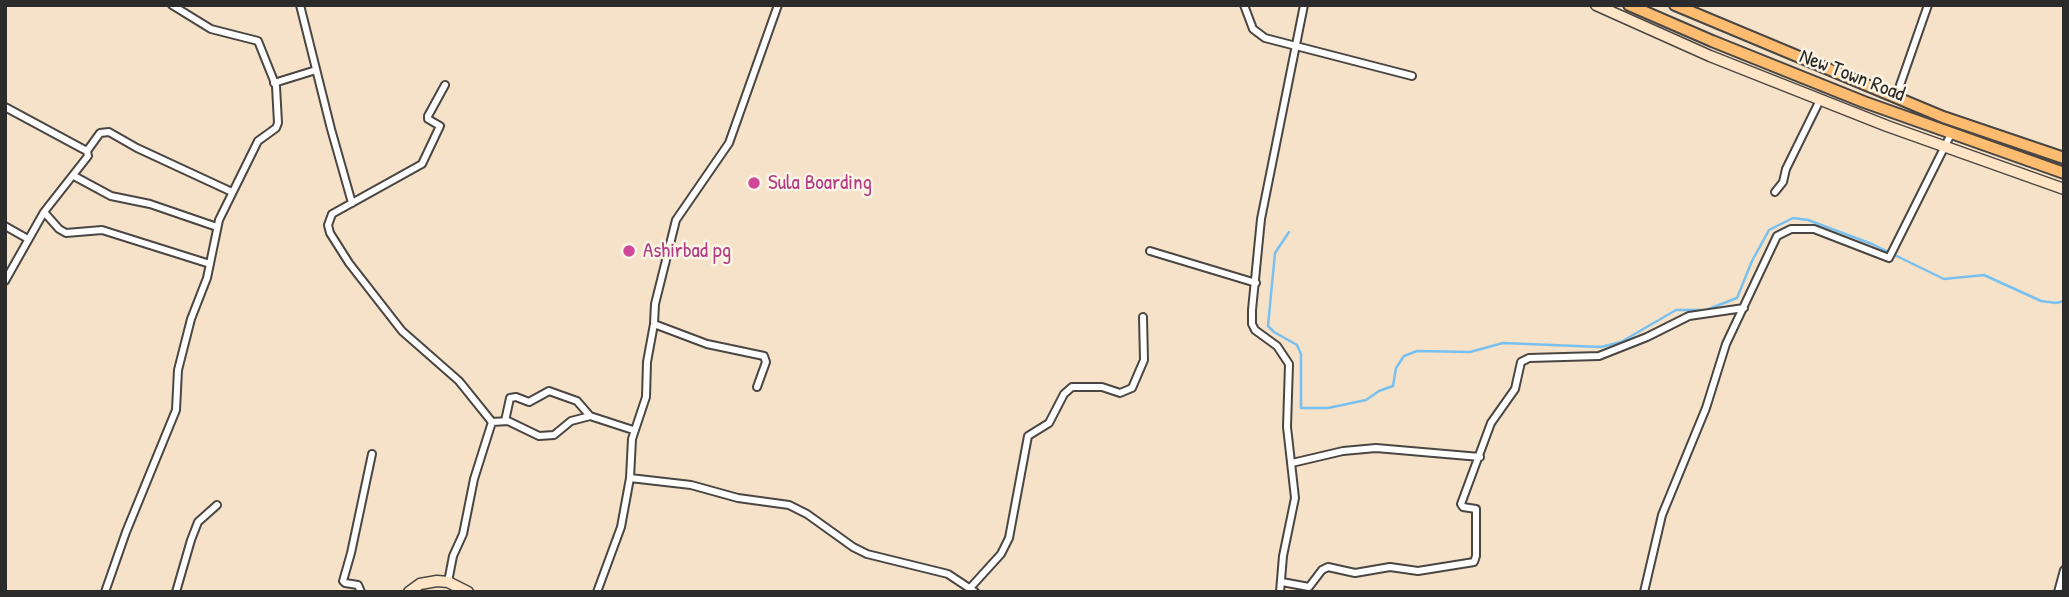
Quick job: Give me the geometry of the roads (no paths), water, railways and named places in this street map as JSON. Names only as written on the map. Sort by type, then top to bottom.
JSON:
[{"type":"main road","name":"New Town Road","points":[[1629,5],[1712,41],[1951,134],[2064,173]]},
{"type":"main road","name":"New Town Road","points":[[1675,5],[1943,117],[2064,158]]},
{"type":"street","points":[[105,592],[126,532],[176,410],[178,370],[191,319],[207,278],[217,227],[258,141],[278,125],[274,83],[258,41],[211,29],[172,5]]},
{"type":"street","points":[[300,5],[352,203]]},
{"type":"street","points":[[597,592],[616,545],[630,478],[634,430],[646,397],[647,362],[657,296],[676,220],[729,143],[778,5]]},
{"type":"street","points":[[1244,5],[1254,29],[1265,38],[1412,76]]},
{"type":"street","points":[[1280,592],[1283,556],[1295,498],[1287,427],[1289,364],[1277,346],[1262,337],[1252,324],[1261,219],[1304,5]]},
{"type":"street","points":[[1596,5],[1820,100],[1944,148],[2064,188]]},
{"type":"street","points":[[1899,88],[1928,5]]},
{"type":"street","points":[[274,83],[316,70]]},
{"type":"street","points":[[445,85],[428,118],[440,126],[422,163],[332,214],[328,225],[330,233],[349,263],[402,331],[459,381],[492,422]]},
{"type":"street","points":[[1775,192],[1783,182],[1786,169],[1820,100]]},
{"type":"street","points":[[5,107],[87,152]]},
{"type":"street","points":[[5,281],[44,212],[86,161],[87,152],[100,133],[109,132],[137,148],[232,192]]},
{"type":"street","points":[[1644,592],[1662,515],[1706,408],[1727,344],[1777,236],[1791,229],[1814,229],[1889,256],[1951,134]]},
{"type":"street","points":[[74,176],[111,196],[150,204],[217,227]]},
{"type":"street","points":[[44,212],[66,233],[102,230],[210,264]]},
{"type":"street","points":[[5,226],[28,239]]},
{"type":"street","points":[[1150,251],[1256,283]]},
{"type":"street","points":[[1282,582],[1308,587],[1322,570],[1328,567],[1355,573],[1390,567],[1418,571],[1474,562],[1476,509],[1462,506],[1461,503],[1491,423],[1515,389],[1524,359],[1599,356],[1647,337],[1689,316],[1744,308]]},
{"type":"street","points":[[630,478],[691,485],[738,498],[789,505],[867,554],[941,572],[973,590],[1010,538],[1028,436],[1049,422],[1064,394],[1072,387],[1102,387],[1120,393],[1132,388],[1144,360],[1143,317]]},
{"type":"street","points":[[654,324],[716,346],[764,356],[766,362],[757,387]]},
{"type":"street","points":[[505,421],[510,398],[516,397],[529,402],[549,391],[577,401],[590,416],[634,430]]},
{"type":"street","points":[[492,422],[505,421],[539,436],[554,435],[571,421],[590,416]]},
{"type":"street","points":[[448,582],[453,556],[463,534],[474,478],[492,422]]},
{"type":"street","points":[[1292,463],[1343,451],[1376,448],[1480,457]]},
{"type":"street","points":[[361,592],[358,585],[345,583],[343,580],[372,454]]},
{"type":"street","points":[[176,592],[198,522],[217,505]]},
{"type":"street","points":[[2058,592],[2064,570]]},
{"type":"street","points":[[409,592],[427,582],[448,582],[468,592]]},
{"type":"waterway","points":[[1289,232],[1275,253],[1268,326],[1297,345],[1301,354],[1301,408],[1328,408],[1366,400],[1393,386],[1396,368],[1404,356],[1417,351],[1470,352],[1503,343],[1601,347],[1621,342],[1676,310],[1706,310],[1737,298],[1752,261],[1769,230],[1793,218],[1808,220],[1872,244],[1944,279],[1984,275],[2041,301],[2064,301]]},
{"type":"place","name":"Sula Boarding","points":[[754,183]]},
{"type":"place","name":"Ashirbad pg","points":[[629,251]]}]
